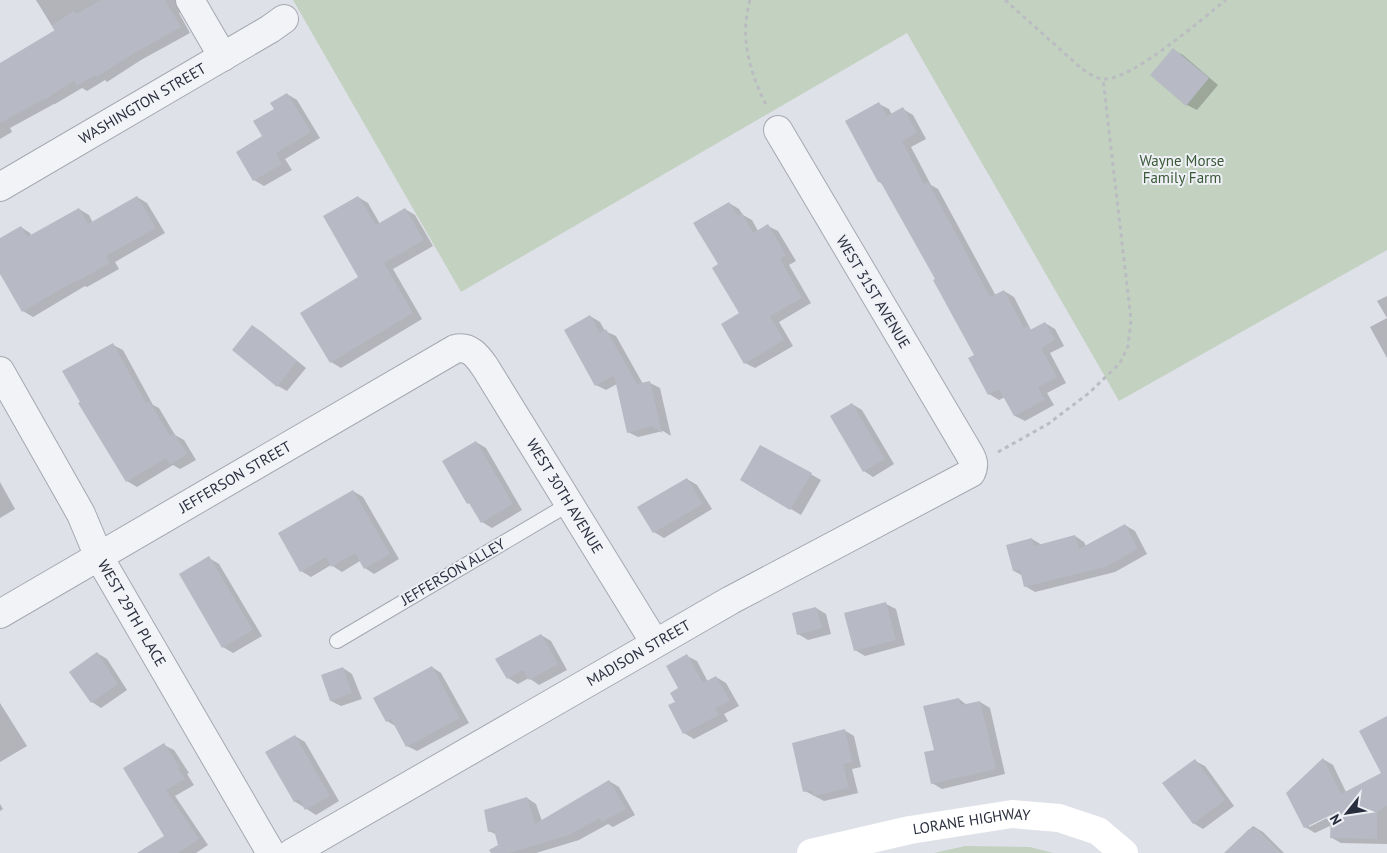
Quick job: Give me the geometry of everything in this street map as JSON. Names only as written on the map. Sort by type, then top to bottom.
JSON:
[{"type":"street","points":[[190,0],[223,57]]},
{"type":"street","name":"WASHINGTON STREET","points":[[0,187],[223,57],[284,19]]},
{"type":"street","name":"WEST 31ST AVENUE","points":[[778,130],[971,457]]},
{"type":"street","name":"JEFFERSON STREET","points":[[0,614],[455,349],[466,348],[472,351]]},
{"type":"street","name":"WEST 30TH AVENUE","points":[[472,351],[485,367],[655,643]]},
{"type":"street","name":"WEST 29TH PLACE","points":[[3,384],[80,514],[99,557],[271,853]]},
{"type":"street","name":"MADISON STREET","points":[[292,853],[731,600],[966,476],[974,468],[971,457]]},
{"type":"street","name":"LORANE HIGHWAY","points":[[811,853],[910,830],[1012,814],[1059,818],[1098,831],[1124,853]]},
{"type":"lane","name":"JEFFERSON ALLEY","points":[[338,641],[569,504]]},
{"type":"path","points":[[750,0],[746,16],[745,46],[757,87],[778,130]]},
{"type":"path","points":[[1005,0],[1081,68],[1092,76],[1103,79],[1123,76],[1153,56],[1226,0]]},
{"type":"path","points":[[971,457],[1002,450],[1048,424],[1089,393],[1120,363],[1128,346],[1131,320],[1103,79]]},
{"type":"green space","name":"Wayne Morse Family Farm","points":[[293,0],[1387,0],[1387,250],[1119,401],[907,33],[461,292]]},
{"type":"green space","points":[[965,846],[1030,847],[1053,853],[934,853]]},
{"type":"building","points":[[101,0],[165,0],[181,27],[131,55],[97,77],[95,75],[77,86],[74,81],[44,100],[0,123],[0,63],[55,30],[52,25],[74,11],[76,14]]},
{"type":"building","points":[[1173,48],[1209,78],[1186,106],[1150,75]]},
{"type":"building","points":[[287,93],[311,132],[276,153],[282,164],[253,181],[236,152],[262,136],[253,121],[274,109],[270,103]]},
{"type":"building","points":[[879,102],[887,116],[903,107],[917,133],[902,141],[924,184],[928,182],[990,297],[1004,290],[1024,328],[1028,326],[1030,330],[1045,322],[1055,340],[1041,348],[1057,377],[1038,387],[1045,400],[1014,416],[999,389],[988,395],[968,358],[974,355],[933,280],[935,279],[880,181],[878,182],[845,121]]},
{"type":"building","points":[[137,196],[156,228],[106,256],[110,263],[22,312],[0,274],[0,238],[21,226],[27,237],[79,208],[88,224]]},
{"type":"building","points":[[358,196],[376,225],[405,208],[424,240],[384,263],[413,313],[330,363],[300,313],[358,277],[323,216]]},
{"type":"building","points":[[729,202],[738,216],[742,213],[753,233],[768,224],[786,255],[780,259],[802,298],[770,316],[784,340],[744,364],[721,324],[739,313],[712,268],[718,264],[693,223]]},
{"type":"building","points":[[590,315],[600,333],[606,329],[637,384],[650,381],[662,433],[652,426],[627,433],[614,375],[595,386],[564,330]]},
{"type":"building","points":[[252,325],[297,361],[277,387],[232,350]]},
{"type":"building","points":[[113,343],[146,403],[149,401],[170,436],[174,433],[187,454],[170,465],[166,458],[126,482],[78,403],[80,402],[62,371]]},
{"type":"building","points":[[852,403],[885,459],[863,472],[830,416]]},
{"type":"building","points":[[476,441],[513,504],[481,523],[469,503],[467,504],[442,461]]},
{"type":"building","points":[[760,445],[812,473],[790,510],[740,480]]},
{"type":"building","points":[[687,478],[703,504],[653,533],[637,507]]},
{"type":"building","points":[[353,490],[390,554],[364,569],[355,553],[331,567],[326,557],[300,572],[278,533]]},
{"type":"building","points":[[1125,524],[1138,549],[1105,567],[1024,587],[1020,570],[1013,571],[1006,545],[1032,538],[1034,546],[1075,535],[1079,549]]},
{"type":"building","points":[[209,556],[253,630],[222,648],[179,574]]},
{"type":"building","points":[[886,602],[896,640],[854,651],[844,613]]},
{"type":"building","points":[[816,607],[822,628],[797,635],[792,613]]},
{"type":"building","points":[[541,634],[558,664],[529,680],[523,670],[507,679],[495,659]]},
{"type":"building","points":[[97,652],[118,684],[91,703],[69,672]]},
{"type":"building","points":[[687,654],[703,683],[716,676],[730,701],[715,708],[719,715],[683,734],[668,705],[675,702],[670,693],[678,688],[666,666]]},
{"type":"building","points":[[432,666],[460,718],[406,747],[391,719],[386,722],[373,698]]},
{"type":"building","points":[[343,667],[352,693],[330,701],[321,675]]},
{"type":"building","points":[[959,698],[961,705],[980,701],[996,769],[931,784],[924,752],[934,750],[923,706]]},
{"type":"building","points":[[1387,716],[1387,806],[1377,811],[1377,839],[1330,838],[1331,815],[1304,828],[1286,793],[1323,758],[1341,794],[1381,773],[1359,731]]},
{"type":"building","points":[[845,729],[852,762],[843,764],[849,788],[813,796],[812,790],[803,792],[792,743]]},
{"type":"building","points":[[295,735],[330,796],[305,810],[299,799],[294,802],[265,752]]},
{"type":"building","points":[[164,743],[185,779],[166,790],[199,839],[178,853],[137,853],[164,836],[123,768]]},
{"type":"building","points":[[1195,759],[1225,800],[1193,824],[1162,783]]},
{"type":"building","points":[[609,780],[626,809],[602,822],[600,818],[569,835],[509,853],[491,853],[489,850],[498,845],[494,830],[488,832],[484,810],[527,797],[535,824]]},
{"type":"building","points":[[1249,829],[1257,829],[1281,853],[1224,853]]}]
